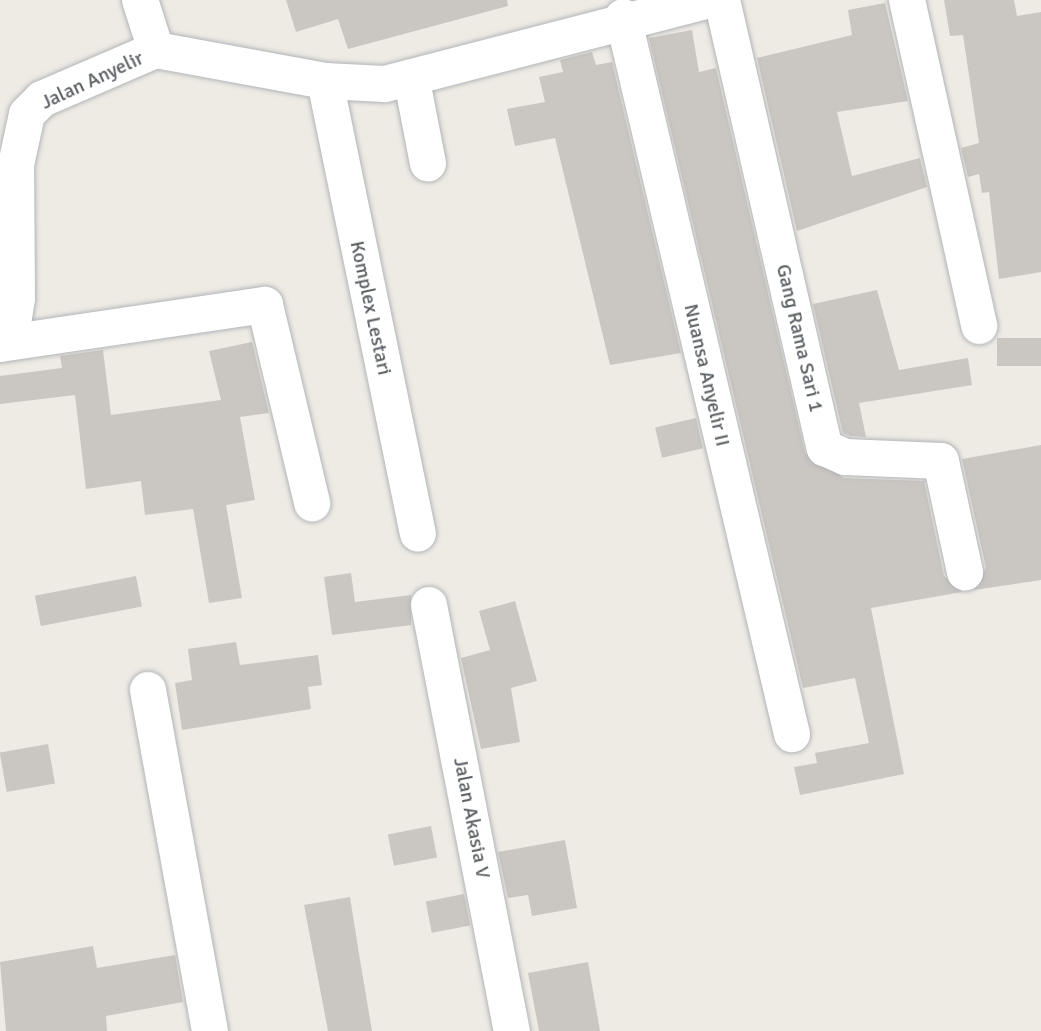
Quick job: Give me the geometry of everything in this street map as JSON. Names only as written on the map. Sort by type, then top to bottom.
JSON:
[{"type":"street","points":[[140,0],[156,50],[325,81],[412,81],[623,17],[710,0]]},
{"type":"street","name":"Gang Rama Sari 1","points":[[722,0],[825,448],[845,457],[941,461],[965,572]]},
{"type":"street","points":[[907,0],[979,326]]},
{"type":"street","name":"Nuansa Anyelir II","points":[[623,17],[792,734]]},
{"type":"street","name":"Jalan Anyelir","points":[[0,344],[12,330],[17,299],[16,165],[27,114],[42,99],[156,50]]},
{"type":"street","name":"Komplex Lestari","points":[[325,81],[418,534]]},
{"type":"street","points":[[412,81],[428,163]]},
{"type":"street","points":[[0,344],[265,305],[312,503]]},
{"type":"street","name":"Jalan Akasia V","points":[[429,605],[512,1031]]},
{"type":"street","points":[[148,690],[210,1031]]},
{"type":"building","points":[[286,0],[507,0],[508,6],[348,49],[338,19],[296,32]]},
{"type":"building","points":[[944,0],[1014,0],[1017,16],[1041,12],[1041,272],[999,279],[989,192],[982,193],[979,174],[968,177],[961,148],[979,143],[963,35],[950,36]]},
{"type":"building","points":[[885,3],[908,101],[837,112],[852,176],[920,158],[927,187],[797,231],[757,58],[852,35],[848,10]]},
{"type":"building","points":[[692,30],[699,72],[716,68],[805,453],[844,478],[924,481],[944,576],[962,592],[871,608],[904,774],[800,795],[794,767],[817,763],[815,753],[869,743],[855,678],[803,688],[649,38]]},
{"type":"building","points":[[592,52],[596,65],[612,62],[681,353],[610,365],[555,138],[515,146],[507,109],[545,102],[539,77],[563,72],[560,60]]},
{"type":"building","points":[[877,290],[899,370],[968,358],[972,385],[859,403],[866,437],[850,436],[843,433],[813,304]]},
{"type":"building","points":[[997,338],[1041,338],[1041,366],[997,366]]},
{"type":"building","points":[[252,342],[269,413],[240,417],[255,500],[226,505],[242,598],[209,603],[193,509],[145,515],[141,481],[86,489],[75,395],[0,404],[0,376],[62,368],[60,356],[103,350],[111,415],[221,400],[209,351]]},
{"type":"building","points":[[696,418],[703,448],[662,458],[655,427]]},
{"type":"building","points":[[1041,445],[1041,580],[974,590],[986,568],[962,459]]},
{"type":"building","points":[[351,573],[355,602],[411,595],[411,625],[332,635],[324,577]]},
{"type":"building","points":[[136,576],[142,606],[41,626],[35,596]]},
{"type":"building","points":[[515,601],[537,681],[511,688],[520,742],[481,749],[461,658],[490,650],[479,611]]},
{"type":"building","points":[[236,642],[240,665],[318,655],[322,685],[308,687],[311,709],[182,730],[175,683],[192,680],[188,649]]},
{"type":"building","points":[[48,744],[55,783],[7,792],[0,752]]},
{"type":"building","points":[[431,826],[437,857],[394,866],[388,834]]},
{"type":"building","points":[[565,840],[577,908],[532,916],[528,895],[508,898],[498,852]]},
{"type":"building","points":[[464,894],[470,925],[432,933],[426,901]]},
{"type":"building","points":[[350,897],[372,1031],[328,1031],[304,905]]},
{"type":"building","points":[[93,946],[97,968],[175,955],[183,1002],[106,1016],[107,1031],[6,1031],[0,962]]},
{"type":"building","points":[[588,962],[600,1031],[539,1031],[528,973]]}]
